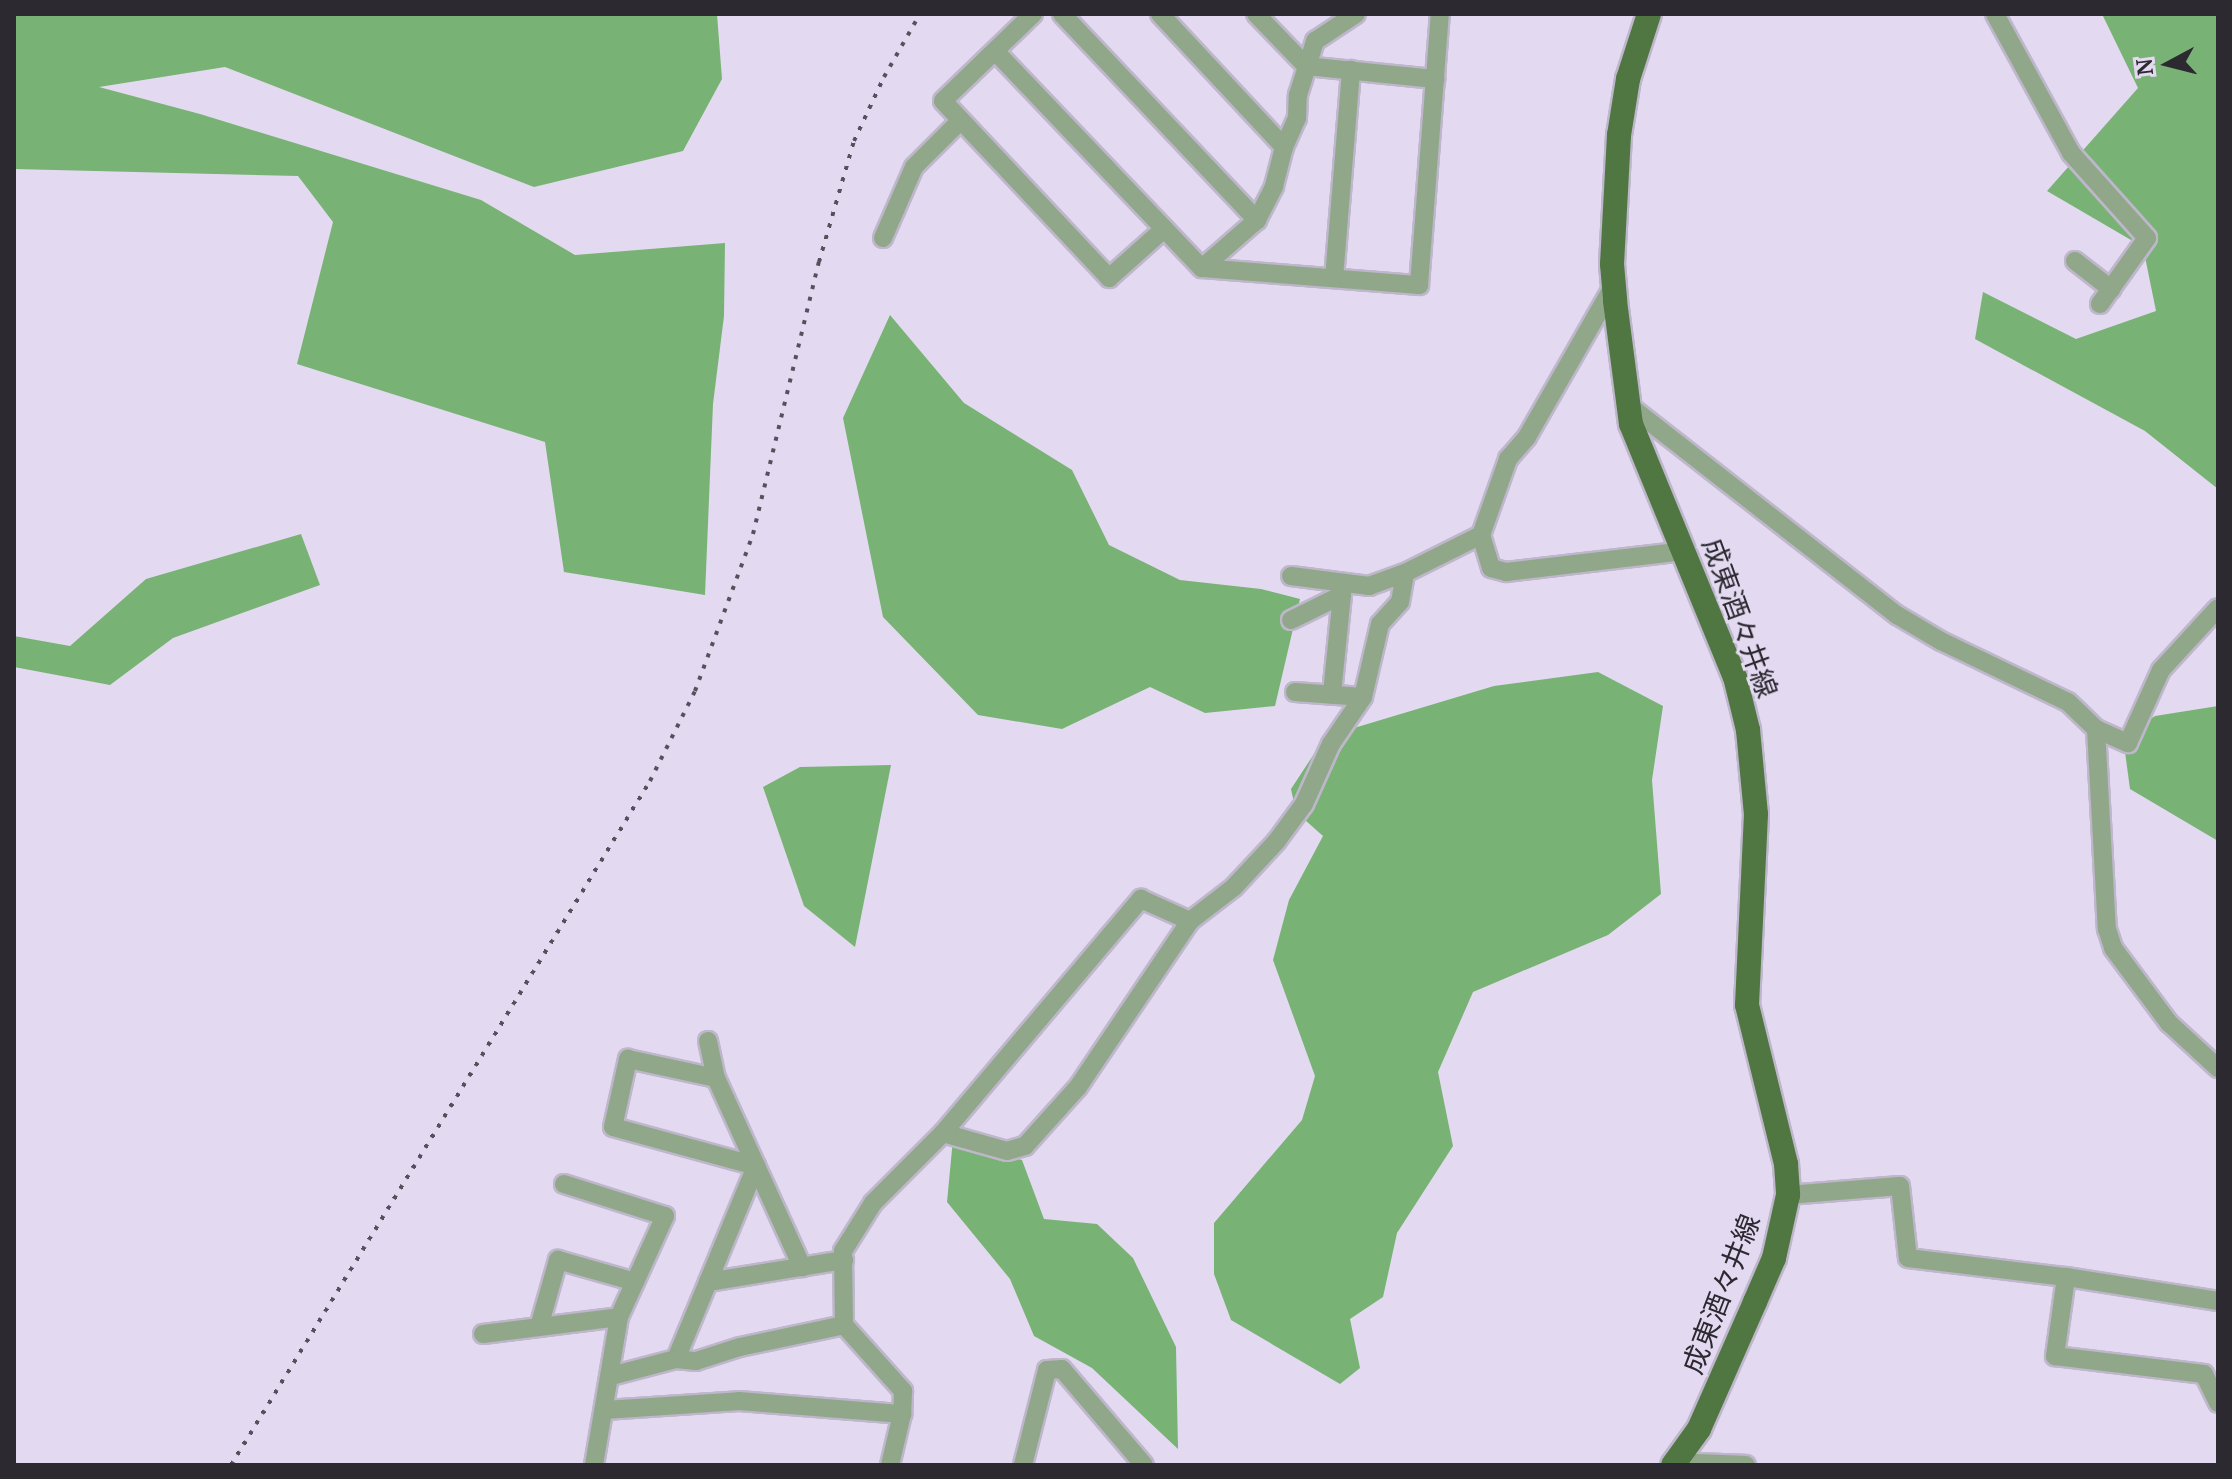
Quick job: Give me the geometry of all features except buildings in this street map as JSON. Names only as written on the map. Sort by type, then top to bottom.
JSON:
[{"type":"main road","name":"成東酒々井線","points":[[1649,14],[1628,79],[1619,135],[1614,285],[1628,405],[1631,424],[1735,677],[1748,730],[1756,814],[1747,1005],[1786,1164],[1788,1195],[1774,1258],[1699,1429],[1674,1463]]},
{"type":"street","points":[[1033,14],[943,101],[1109,278],[1164,229]]},
{"type":"street","points":[[1062,14],[1257,220]]},
{"type":"street","points":[[1160,14],[1284,147]]},
{"type":"street","points":[[1256,14],[1306,66],[1435,79]]},
{"type":"street","points":[[1202,268],[1257,220],[1274,186],[1284,147],[1297,118],[1306,66],[1315,41],[1356,14]]},
{"type":"street","points":[[995,51],[1202,268],[1419,285],[1440,14]]},
{"type":"street","points":[[1995,14],[2071,153],[2147,238],[2106,297],[2075,261]]},
{"type":"street","points":[[1334,278],[1351,70]]},
{"type":"street","points":[[883,238],[914,167],[960,121]]},
{"type":"street","points":[[1614,285],[1527,437],[1508,459],[1481,535],[1491,568],[1506,572],[1684,551]]},
{"type":"street","points":[[1628,405],[1897,615],[1941,641],[2068,702],[2096,729],[2128,743],[2161,670],[2218,608]]},
{"type":"street","points":[[1291,576],[1369,586],[1405,573],[1481,535]]},
{"type":"street","points":[[943,1133],[1007,1151],[1025,1146],[1078,1087],[1190,921],[1234,887],[1276,842],[1304,804],[1331,744],[1363,697],[1380,624],[1400,602],[1405,573]]},
{"type":"street","points":[[1291,620],[1342,595],[1332,694]]},
{"type":"street","points":[[1295,692],[1363,697]]},
{"type":"street","points":[[2096,729],[2107,929],[2113,948],[2169,1023],[2218,1068]]},
{"type":"street","points":[[890,1465],[902,1414],[903,1391],[844,1325],[843,1251],[873,1203],[943,1133],[1141,899],[1190,921]]},
{"type":"street","points":[[708,1041],[716,1078],[802,1267]]},
{"type":"street","points":[[716,1078],[628,1059],[613,1127],[756,1166]]},
{"type":"street","points":[[676,1359],[756,1166]]},
{"type":"street","points":[[564,1184],[665,1216],[619,1317],[594,1465]]},
{"type":"street","points":[[1788,1195],[1900,1186],[1908,1258],[2066,1277],[2218,1301]]},
{"type":"street","points":[[539,1327],[558,1260],[635,1282]]},
{"type":"street","points":[[708,1282],[844,1260]]},
{"type":"street","points":[[2066,1277],[2055,1356],[2204,1374],[2218,1403]]},
{"type":"street","points":[[483,1334],[619,1317]]},
{"type":"street","points":[[611,1376],[676,1359],[696,1361],[844,1325]]},
{"type":"street","points":[[1023,1465],[1047,1370],[1062,1369],[1144,1465]]},
{"type":"street","points":[[605,1410],[739,1401],[902,1414]]},
{"type":"street","points":[[1674,1463],[1746,1465]]},
{"type":"green space","points":[[14,14],[717,14],[722,79],[683,151],[534,187],[225,67],[99,87],[200,114],[481,200],[575,255],[725,243],[724,316],[713,404],[705,595],[564,572],[545,442],[297,364],[333,222],[298,176],[14,169]]},
{"type":"green space","points":[[2102,14],[2218,14],[2218,489],[2145,431],[1975,339],[1983,292],[2076,339],[2156,311],[2143,247],[2047,191],[2138,88]]},
{"type":"green space","points":[[890,315],[964,403],[1072,470],[1109,545],[1180,580],[1261,589],[1300,599],[1275,706],[1205,713],[1150,687],[1062,729],[978,715],[883,617],[843,418]]},
{"type":"green space","points":[[301,534],[320,585],[173,638],[110,685],[14,667],[14,636],[70,646],[146,579]]},
{"type":"green space","points":[[1598,672],[1663,706],[1652,780],[1661,894],[1608,935],[1473,992],[1438,1072],[1453,1146],[1397,1233],[1383,1297],[1350,1319],[1360,1368],[1340,1384],[1231,1320],[1214,1274],[1214,1223],[1302,1120],[1315,1076],[1273,960],[1289,900],[1323,836],[1296,812],[1291,789],[1314,754],[1334,734],[1494,686]]},
{"type":"green space","points":[[2218,706],[2218,841],[2130,789],[2123,737],[2155,716]]},
{"type":"green space","points":[[891,765],[855,947],[804,906],[763,787],[800,767]]},
{"type":"green space","points":[[953,1139],[1022,1160],[1044,1219],[1097,1224],[1133,1258],[1176,1347],[1178,1449],[1092,1368],[1034,1336],[1010,1279],[947,1202]]},
{"type":"railway","points":[[231,1465],[650,781],[695,691],[753,534],[819,262],[854,141],[884,77],[920,14]]}]
